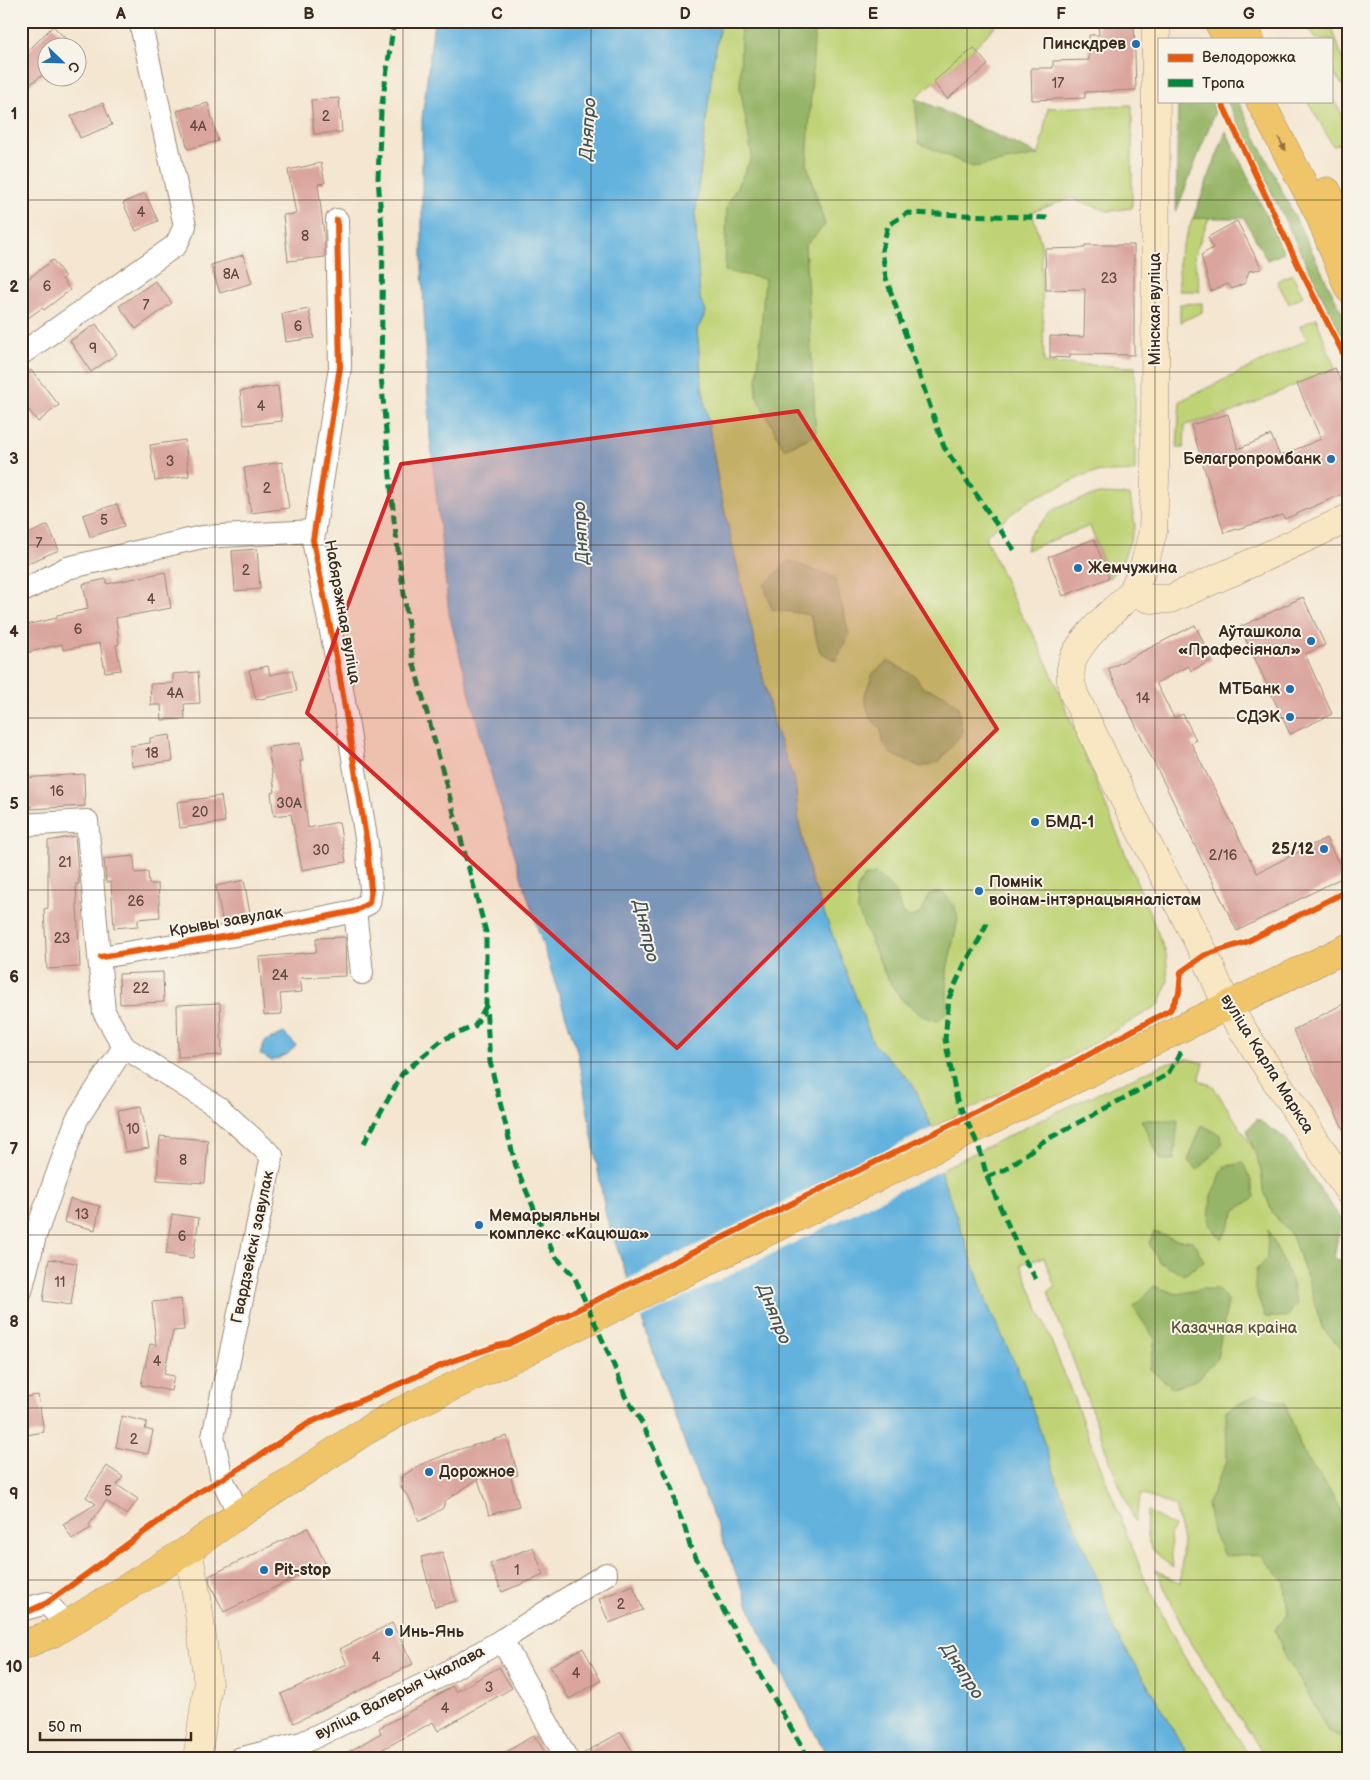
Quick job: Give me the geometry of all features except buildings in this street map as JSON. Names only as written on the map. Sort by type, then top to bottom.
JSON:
[{"type":"main road","points":[[1218,21],[1226,38]]},
{"type":"main road","points":[[1241,21],[1250,38]]},
{"type":"main road","points":[[1261,102],[1319,214],[1349,289]]},
{"type":"main road","points":[[1283,102],[1349,234]]},
{"type":"main road","points":[[21,1646],[52,1634],[188,1550],[239,1514],[375,1425],[1055,1089],[1349,948]]},
{"type":"street","points":[[21,354],[176,245],[185,226],[140,21]]},
{"type":"street","name":"Мінская вуліца","points":[[1132,593],[1145,563],[1153,531],[1155,480],[1156,21]]},
{"type":"street","name":"Набярэжная вуліца","points":[[337,220],[340,367],[313,540],[340,677],[367,844],[370,896],[368,903],[355,911]]},
{"type":"street","points":[[1132,593],[1150,599],[1170,599],[1349,518]]},
{"type":"street","points":[[21,592],[67,568],[202,538],[315,531]]},
{"type":"street","name":"вуліца Карла Маркса","points":[[1132,593],[1084,641],[1072,661],[1070,678],[1074,694],[1123,796],[1205,955],[1227,1006],[1349,1192]]},
{"type":"street","points":[[21,824],[87,821],[101,957],[104,1012],[124,1047],[77,1119],[35,1236],[21,1291]]},
{"type":"street","points":[[355,911],[362,973]]},
{"type":"street","name":"Крывы завулак","points":[[101,957],[247,933],[355,911]]},
{"type":"street","name":"Гвардзейскі завулак","points":[[124,1047],[218,1107],[272,1156],[213,1437],[222,1479],[239,1514]]},
{"type":"street","points":[[188,1550],[197,1598],[208,1684],[197,1759]]},
{"type":"street","name":"вуліца Валерыя Чкалава","points":[[239,1759],[302,1743],[436,1678],[502,1640],[606,1574]]},
{"type":"street","points":[[21,1610],[47,1603],[67,1625]]},
{"type":"street","points":[[502,1640],[567,1759]]},
{"type":"highlighted area","points":[[798,411],[997,729],[677,1048],[307,713],[401,464]]},
{"type":"green space","points":[[721,21],[1000,21],[974,48],[915,98],[1039,155],[1048,108],[1132,105],[1132,208],[1108,211],[1071,198],[1032,212],[1041,243],[1044,363],[1135,367],[1135,471],[1090,473],[1033,498],[1003,520],[985,537],[1019,611],[1035,637],[1055,682],[1166,953],[1168,980],[1160,1004],[1046,1071],[932,1128],[913,1084],[873,1043],[811,878],[799,823],[795,783],[774,726],[719,487],[702,385],[697,330],[706,312],[700,299],[695,216],[713,63]]},
{"type":"green space","points":[[741,21],[815,21],[807,165],[825,225],[805,246],[816,435],[784,449],[756,395],[765,279],[725,271],[727,206],[752,157],[740,87]]},
{"type":"green space","points":[[1305,21],[1330,21],[1343,60],[1349,69],[1349,95],[1332,70],[1332,38],[1314,38]]},
{"type":"green space","points":[[1332,97],[1349,127],[1349,139],[1333,146],[1309,102],[1332,102]]},
{"type":"green space","points":[[915,98],[1039,155],[973,167],[919,143]]},
{"type":"green space","points":[[1178,102],[1212,102],[1215,112],[1176,212]]},
{"type":"green space","points":[[1227,102],[1238,102],[1349,327],[1349,352]]},
{"type":"green space","points":[[1226,131],[1284,253],[1267,260],[1244,218],[1193,218]]},
{"type":"green space","points":[[1193,218],[1209,218],[1194,256],[1200,291],[1179,291],[1179,255]]},
{"type":"green space","points":[[1292,274],[1303,296],[1289,304],[1277,281]]},
{"type":"green space","points":[[1202,303],[1202,312],[1180,322],[1180,304]]},
{"type":"green space","points":[[1316,318],[1335,368],[1228,414],[1185,425],[1184,448],[1177,448],[1180,401],[1307,340],[1300,326]]},
{"type":"green space","points":[[1099,494],[1130,495],[1135,526],[1121,566],[1109,578],[1090,526],[1026,550],[1030,533],[1057,507]]},
{"type":"green space","points":[[789,561],[835,578],[849,634],[836,661],[820,652],[810,615],[772,609],[764,585]]},
{"type":"green space","points":[[888,661],[915,676],[923,688],[944,694],[958,706],[962,733],[939,762],[921,767],[891,754],[882,741],[881,729],[870,718],[864,697],[873,673]]},
{"type":"green space","points":[[876,874],[894,891],[902,914],[911,917],[920,914],[929,894],[942,892],[954,904],[958,919],[947,970],[947,1012],[937,1021],[921,1015],[902,1000],[885,974],[858,911],[857,889],[864,877]]},
{"type":"green space","name":"Казачная краіна","points":[[1187,1059],[1204,1063],[1199,1080],[1213,1086],[1349,1294],[1349,1759],[1267,1759],[1191,1644],[1156,1570],[1180,1584],[1183,1541],[1175,1506],[1141,1494],[1135,1522],[1115,1474],[1048,1292],[1055,1287],[1044,1257],[1021,1264],[1145,1580],[1181,1652],[1252,1759],[1190,1759],[1158,1702],[1114,1631],[1101,1588],[1059,1487],[1023,1381],[988,1306],[940,1170],[1065,1108],[1162,1065]]},
{"type":"green space","points":[[1257,1119],[1284,1137],[1341,1219],[1334,1258],[1349,1263],[1349,1369],[1342,1349],[1322,1328],[1308,1280],[1292,1236],[1272,1212],[1263,1188],[1261,1171],[1247,1130]]},
{"type":"green space","points":[[1141,1120],[1178,1120],[1174,1160],[1161,1160]]},
{"type":"green space","points":[[1202,1125],[1220,1135],[1223,1144],[1198,1170],[1188,1161]]},
{"type":"green space","points":[[1243,1163],[1251,1181],[1255,1197],[1236,1210],[1222,1240],[1209,1224],[1211,1196],[1224,1167]]},
{"type":"green space","points":[[1268,1230],[1289,1274],[1297,1304],[1287,1317],[1265,1317],[1255,1288],[1256,1270],[1267,1259]]},
{"type":"green space","points":[[1154,1232],[1175,1239],[1193,1241],[1204,1261],[1184,1275],[1159,1262],[1149,1243]]},
{"type":"green space","points":[[1154,1286],[1177,1294],[1202,1289],[1218,1289],[1228,1301],[1217,1358],[1198,1379],[1173,1388],[1150,1369],[1155,1339],[1133,1307]]},
{"type":"green space","points":[[1257,1394],[1285,1403],[1302,1451],[1330,1491],[1349,1527],[1349,1741],[1328,1731],[1286,1658],[1275,1630],[1288,1614],[1285,1583],[1260,1554],[1225,1556],[1213,1533],[1207,1505],[1227,1461],[1226,1411]]},
{"type":"green space","points":[[1147,1511],[1174,1526],[1170,1536],[1173,1568],[1158,1555],[1147,1538]]},
{"type":"water","name":"Дняпро","points":[[434,21],[721,21],[713,63],[695,216],[700,299],[706,312],[697,330],[702,385],[719,487],[774,726],[795,783],[799,824],[811,878],[873,1043],[913,1084],[932,1128],[940,1170],[988,1306],[1023,1381],[1059,1487],[1101,1588],[1114,1631],[1158,1702],[1190,1759],[829,1759],[759,1631],[690,1458],[606,1216],[577,1051],[523,883],[486,757],[449,614],[430,437],[422,269],[422,119]]},
{"type":"water","points":[[284,1033],[296,1045],[288,1054],[272,1061],[260,1054],[265,1041]]},
{"type":"pier","points":[[934,1127],[943,1169],[639,1320],[626,1280]]},
{"type":"marked path","points":[[394,21],[381,111],[378,178],[383,242],[381,376],[394,520],[413,661],[486,932],[486,1006],[490,1062],[516,1167],[554,1255],[574,1276],[618,1375],[625,1396],[642,1423],[673,1490],[676,1507],[690,1546],[727,1617],[809,1759]]},
{"type":"marked path","points":[[1014,550],[944,447],[886,278],[882,250],[888,225],[908,213],[1051,218]]},
{"type":"marked path","points":[[987,923],[965,963],[949,998],[945,1039],[957,1100],[979,1147],[987,1177],[1006,1169],[1042,1142],[1167,1075],[1181,1052]]},
{"type":"marked path","points":[[364,1143],[402,1074],[442,1040],[475,1026],[486,1006]]},
{"type":"marked path","points":[[987,1177],[1020,1252],[1036,1279]]},
{"type":"cycle path","points":[[1221,102],[1298,265],[1349,365]]},
{"type":"cycle path","points":[[101,957],[247,933],[355,911],[369,903],[371,890],[367,844],[340,677],[313,540],[340,367],[337,220]]},
{"type":"cycle path","points":[[21,1615],[47,1603],[199,1492],[239,1469],[309,1423],[452,1361],[508,1344],[1049,1076],[1170,1010],[1179,993],[1181,972],[1205,955],[1246,942],[1349,890]]},
{"type":"place","name":"Пинскдрев","points":[[1136,44]]},
{"type":"place","name":"Белагропромбанк","points":[[1331,459]]},
{"type":"place","name":"Жемчужина","points":[[1078,568]]},
{"type":"place","name":"Аўташкола «Прафесіянал»","points":[[1311,641]]},
{"type":"place","name":"МТБанк","points":[[1290,689]]},
{"type":"place","name":"СДЭК","points":[[1290,717]]},
{"type":"place","name":"БМД-1","points":[[1035,822]]},
{"type":"place","name":"25/12","points":[[1324,849]]},
{"type":"place","name":"Помнік воінам-інтэрнацыяналістам","points":[[979,891]]},
{"type":"place","name":"Мемарыяльны комплекс «Кацюша»","points":[[479,1225]]},
{"type":"place","name":"Дорожное","points":[[429,1472]]},
{"type":"place","name":"Pit-stop","points":[[264,1570]]},
{"type":"place","name":"Инь-Янь","points":[[389,1632]]}]
